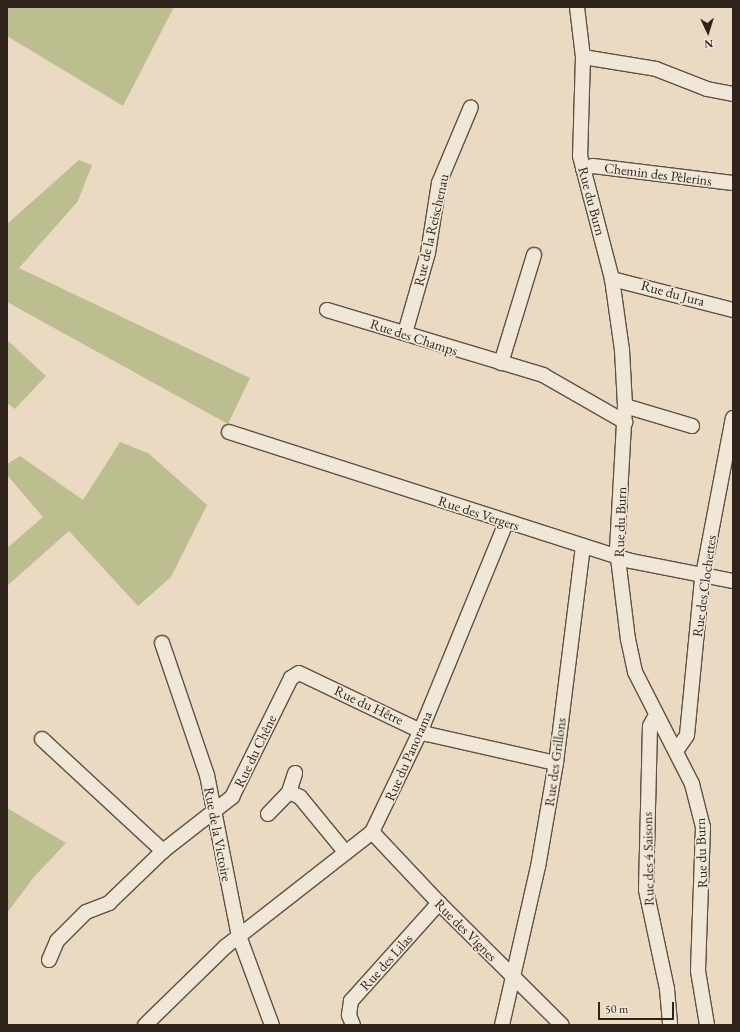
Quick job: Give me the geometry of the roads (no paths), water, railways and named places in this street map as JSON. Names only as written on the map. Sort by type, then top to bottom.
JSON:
[{"type":"street","name":"Rue du Burn","points":[[577,7],[583,57],[579,141],[583,169],[612,279],[622,350],[625,422],[618,556],[635,672],[655,717],[676,751],[692,784],[703,827],[698,971],[707,1025]]},
{"type":"street","points":[[583,57],[656,69],[707,89],[733,94]]},
{"type":"street","name":"Rue de la Reischenau","points":[[405,333],[428,253],[439,183],[471,107]]},
{"type":"street","name":"Chemin des Pèlerins","points":[[583,169],[594,166],[733,183]]},
{"type":"street","points":[[501,363],[534,255]]},
{"type":"street","name":"Rue du Jura","points":[[612,279],[733,310]]},
{"type":"street","name":"Rue des Champs","points":[[327,310],[557,381],[625,422]]},
{"type":"street","points":[[625,406],[692,426]]},
{"type":"street","name":"Rue des Clochettes","points":[[676,751],[687,735],[703,574],[733,418]]},
{"type":"street","name":"Rue des Vergers","points":[[229,432],[506,523],[583,546],[618,556],[733,581]]},
{"type":"street","name":"Rue du Panorama","points":[[144,1025],[239,936],[372,832],[421,730],[506,523]]},
{"type":"street","name":"Rue des Grillons","points":[[502,1025],[538,867],[556,762],[583,546]]},
{"type":"street","name":"Rue de la Victoire","points":[[162,643],[207,775],[239,936],[272,1025]]},
{"type":"street","name":"Rue du Hêtre","points":[[299,673],[438,738],[556,762]]},
{"type":"street","name":"Rue du Chêne","points":[[49,960],[57,941],[86,912],[109,903],[163,851],[214,813],[232,797],[291,678],[299,673]]},
{"type":"street","name":"Rue des 4 Saisons","points":[[655,717],[650,726],[646,890],[667,989],[670,1025]]},
{"type":"street","points":[[42,739],[163,851]]},
{"type":"street","points":[[268,814],[289,792],[295,774]]},
{"type":"street","points":[[289,792],[300,797],[346,853]]},
{"type":"street","name":"Rue des Vignes","points":[[372,832],[439,903],[562,1025]]},
{"type":"street","name":"Rue des Lilas","points":[[353,1025],[349,1015],[351,1001],[439,903]]}]
